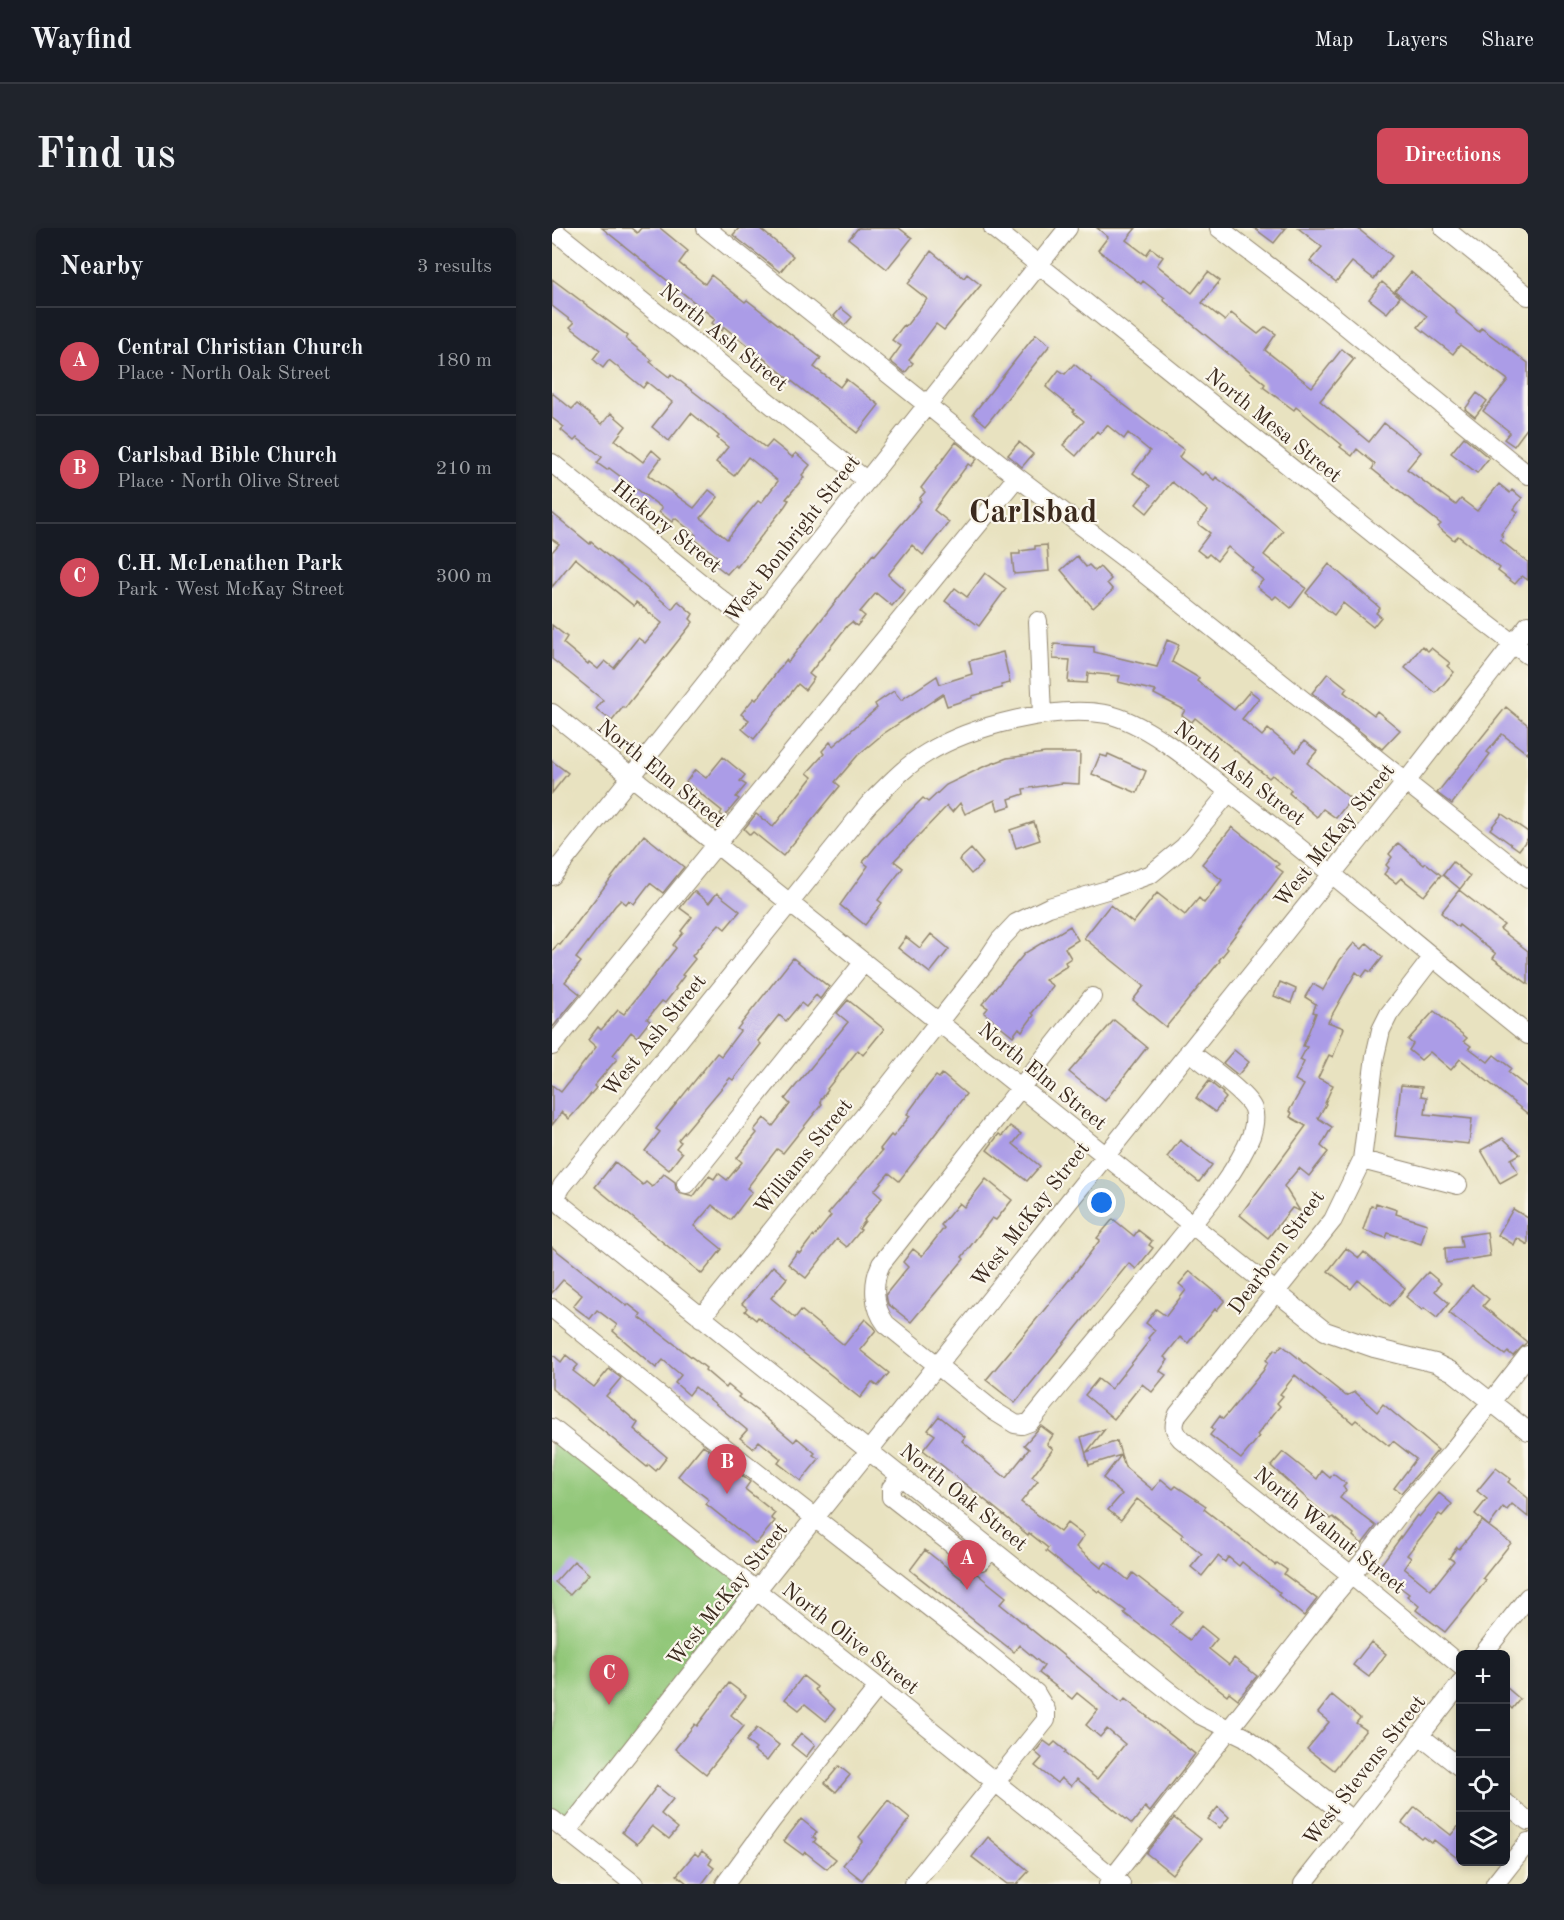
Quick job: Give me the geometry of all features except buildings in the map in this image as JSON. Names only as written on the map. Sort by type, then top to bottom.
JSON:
[{"type":"street","points":[[706,228],[1017,477],[1132,564],[1404,783],[1528,879]]},
{"type":"street","name":"North Mesa Street","points":[[993,228],[1448,594],[1528,655]]},
{"type":"street","name":"West Bonbright Street","points":[[552,876],[1068,228]]},
{"type":"street","points":[[1219,228],[1326,310],[1528,475]]},
{"type":"street","points":[[1444,228],[1528,296]]},
{"type":"street","name":"North Ash Street","points":[[552,229],[867,481]]},
{"type":"street","name":"Hickory Street","points":[[552,463],[753,625]]},
{"type":"street","points":[[552,1046],[1017,477]]},
{"type":"street","points":[[1038,621],[1042,715]]},
{"type":"street","name":"West McKay Street","points":[[567,1831],[1528,625]]},
{"type":"street","name":"North Ash Street","points":[[789,903],[869,804],[908,766],[927,752],[954,740],[1018,719],[1082,711],[1108,714],[1132,723],[1165,743],[1332,873],[1432,958],[1528,1035]]},
{"type":"street","name":"North Elm Street","points":[[552,713],[1325,1331],[1374,1348],[1435,1363],[1453,1372],[1528,1431]]},
{"type":"street","name":"Williams Street","points":[[702,1318],[939,1021],[1000,940],[1016,923],[1049,907],[1151,874],[1184,847],[1229,792]]},
{"type":"street","name":"West Ash Street","points":[[556,1197],[562,1186],[789,903]]},
{"type":"street","name":"Dearborn Street","points":[[1174,1427],[1178,1414],[1333,1220],[1362,1160],[1375,1056],[1381,1030],[1389,1014],[1432,958]]},
{"type":"street","points":[[686,1184],[864,962]]},
{"type":"street","points":[[1092,997],[880,1264],[876,1274],[875,1286],[880,1316],[886,1324],[994,1412],[1014,1424],[1022,1425],[1030,1422],[1191,1225],[1245,1148],[1252,1134],[1255,1120],[1253,1107],[1189,1051]]},
{"type":"street","points":[[1362,1160],[1458,1185]]},
{"type":"street","name":"North Oak Street","points":[[556,1197],[563,1206],[702,1318],[1183,1702],[1200,1715],[1262,1748],[1352,1820]]},
{"type":"street","points":[[552,1308],[816,1518],[864,1566],[1036,1693],[1046,1710],[1046,1720],[1029,1744],[994,1783],[913,1884]]},
{"type":"street","points":[[1114,1882],[1229,1730],[1528,1355]]},
{"type":"street","name":"North Walnut Street","points":[[1174,1427],[1181,1439],[1456,1662]]},
{"type":"street","name":"North Olive Street","points":[[552,1428],[878,1687],[1114,1882]]},
{"type":"street","points":[[901,1476],[891,1488],[891,1497],[967,1556],[981,1561],[992,1549]]},
{"type":"street","points":[[1486,1650],[1528,1597]]},
{"type":"street","points":[[725,1884],[878,1687]]},
{"type":"street","name":"West Stevens Street","points":[[1303,1884],[1456,1689]]},
{"type":"street","points":[[1419,1736],[1456,1764]]},
{"type":"street","points":[[1510,1806],[1528,1821]]},
{"type":"street","points":[[552,1819],[634,1884]]},
{"type":"street","points":[[1495,1884],[1528,1842]]},
{"type":"green space","points":[[552,1428],[756,1591],[567,1831],[552,1819]]},
{"type":"place","name":"Carlsbad Bible Church","points":[[727,1494]]},
{"type":"place","name":"Central Christian Church","points":[[967,1590]]},
{"type":"place","name":"C.H. McLenathen Park","points":[[609,1705]]},
{"type":"district","name":"Carlsbad","points":[[1033,510]]}]
